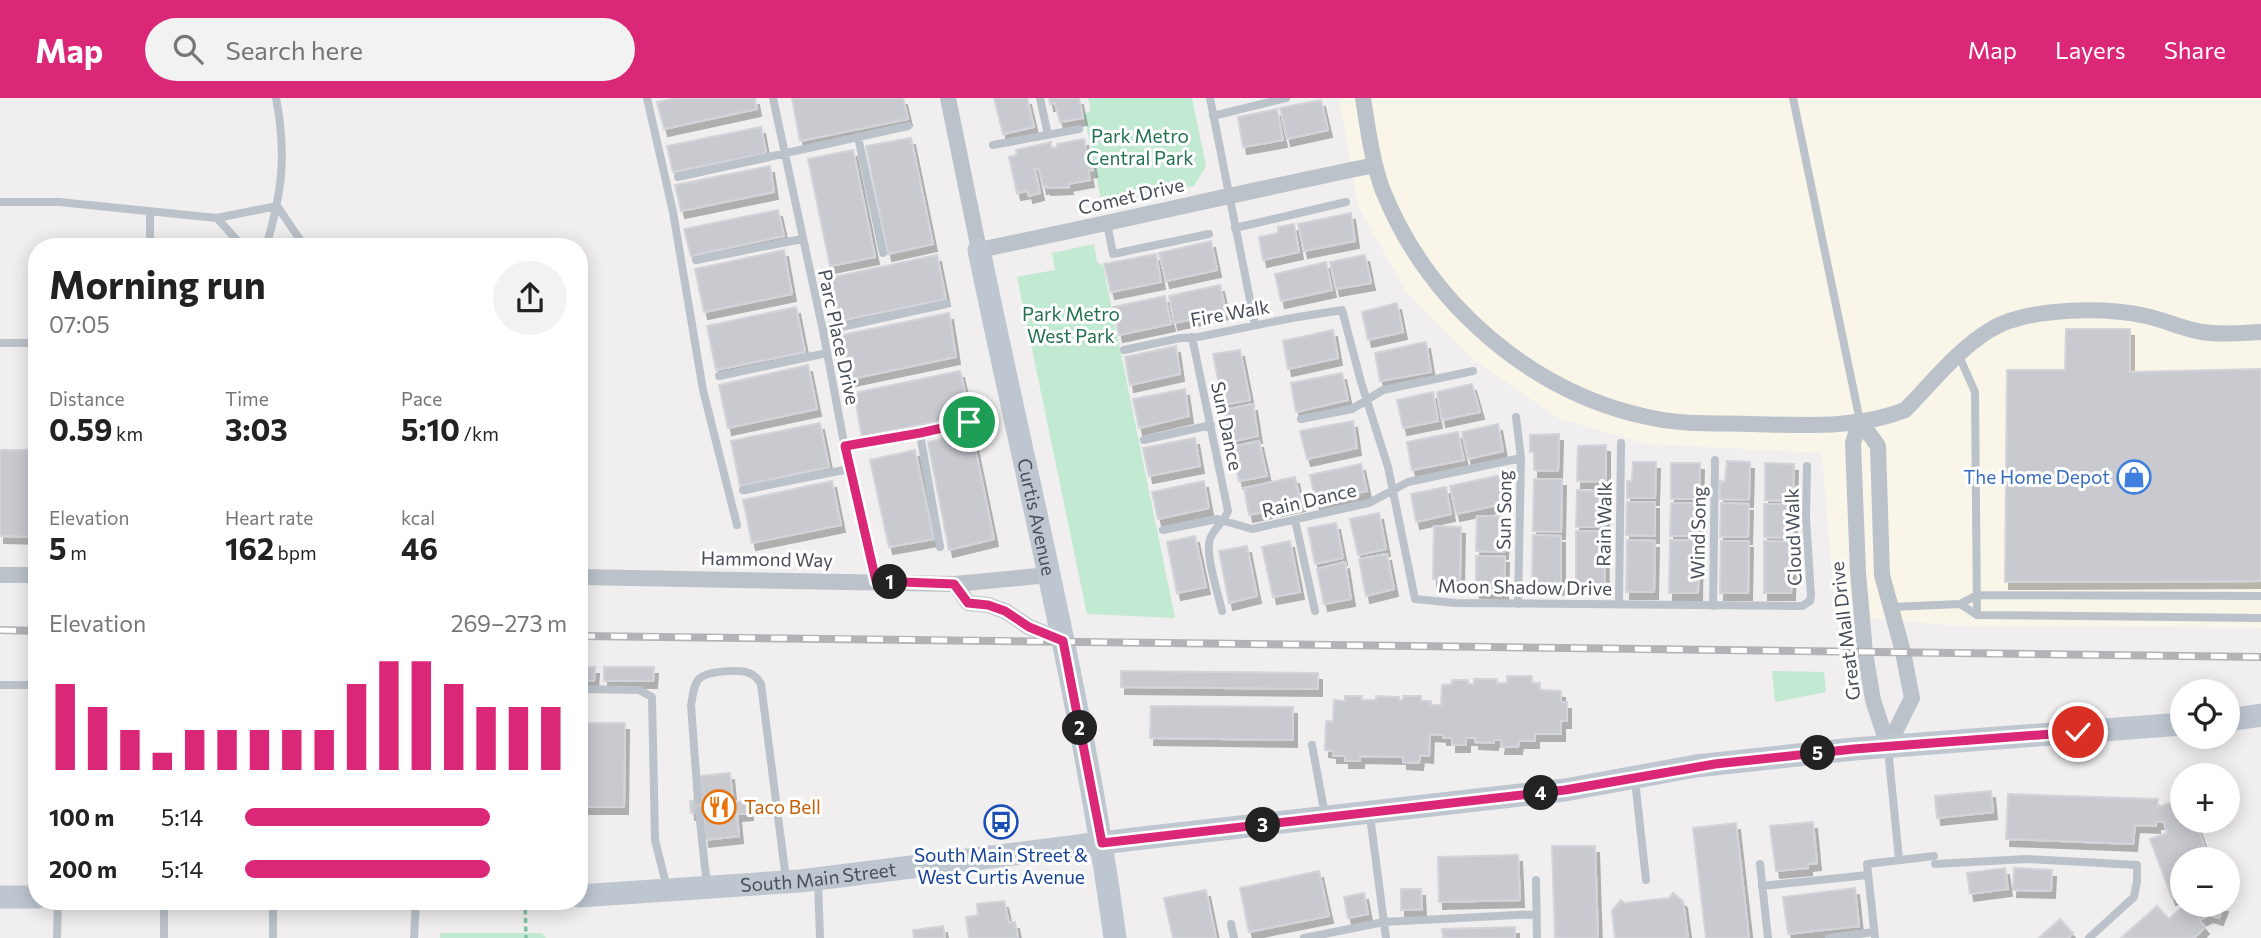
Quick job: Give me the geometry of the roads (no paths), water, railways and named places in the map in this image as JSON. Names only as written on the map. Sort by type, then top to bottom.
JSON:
[{"type":"main road","name":"Curtis Avenue","points":[[978,250],[1063,641],[1102,843],[1115,938]]},
{"type":"main road","name":"South Main Street","points":[[588,895],[818,879],[1102,843],[1565,790],[1696,766],[1888,746],[2170,725]]},
{"type":"main road","points":[[0,897],[28,897]]},
{"type":"street","name":"Curtis Avenue","points":[[948,98],[978,250]]},
{"type":"street","points":[[1363,98],[1375,165],[1384,191],[1416,252],[1454,303],[1474,324],[1514,357],[1578,394],[1626,411],[1678,422],[1814,425],[1860,421],[1905,410],[1959,356],[1993,327],[2022,316],[2056,311],[2130,313],[2219,334],[2261,332]]},
{"type":"street","name":"Comet Drive","points":[[978,250],[1375,165]]},
{"type":"street","points":[[1860,421],[1878,446],[1882,575],[1903,652],[1912,698],[1888,746]]},
{"type":"street","name":"Great Mall Drive","points":[[1860,421],[1853,443],[1858,572],[1865,653],[1873,700],[1888,746]]},
{"type":"street","points":[[0,575],[28,575]]},
{"type":"street","name":"Hammond Way","points":[[588,577],[954,584],[1049,575]]},
{"type":"street","points":[[954,584],[968,603],[988,605],[1005,611],[1029,627],[1063,641]]},
{"type":"lane","points":[[268,238],[277,206],[284,155],[276,98]]},
{"type":"lane","points":[[647,98],[673,212],[703,390],[737,525]]},
{"type":"lane","name":"Parc Place Drive","points":[[773,98],[823,331],[849,469],[876,581]]},
{"type":"lane","points":[[1040,98],[1048,135]]},
{"type":"lane","points":[[1210,98],[1255,325]]},
{"type":"lane","points":[[1213,116],[1286,98]]},
{"type":"lane","points":[[1793,98],[1860,421]]},
{"type":"lane","points":[[678,177],[908,126]]},
{"type":"lane","points":[[993,145],[1079,129]]},
{"type":"lane","points":[[858,137],[883,253]]},
{"type":"lane","points":[[0,202],[59,202],[218,218],[277,206]]},
{"type":"lane","points":[[1235,228],[1346,202]]},
{"type":"lane","points":[[277,206],[299,238]]},
{"type":"lane","points":[[150,213],[150,238]]},
{"type":"lane","points":[[218,218],[235,238]]},
{"type":"lane","points":[[1107,223],[1114,254],[1209,234]]},
{"type":"lane","points":[[696,260],[802,239]]},
{"type":"lane","points":[[823,331],[946,304]]},
{"type":"lane","name":"Fire Walk","points":[[1124,350],[1342,310]]},
{"type":"lane","name":"Moon Shadow Drive","points":[[1342,310],[1388,467],[1415,599],[1518,604],[1806,605]]},
{"type":"lane","name":"Sun Dance","points":[[1192,337],[1228,503],[1224,521]]},
{"type":"lane","points":[[0,343],[28,343]]},
{"type":"lane","points":[[719,376],[827,353]]},
{"type":"lane","points":[[1959,356],[1975,392],[1977,615]]},
{"type":"lane","points":[[1301,419],[1352,409],[1382,390],[1473,371]]},
{"type":"lane","name":"Sun Song","points":[[1516,417],[1521,458],[1518,604]]},
{"type":"lane","points":[[845,446],[969,422]]},
{"type":"lane","points":[[1144,440],[1210,425]]},
{"type":"lane","points":[[920,433],[940,547]]},
{"type":"lane","name":"Rain Walk","points":[[1619,605],[1621,443]]},
{"type":"lane","name":"Rain Dance","points":[[1163,530],[1217,519],[1252,530],[1369,503],[1408,482],[1521,458]]},
{"type":"lane","name":"Wind Song","points":[[1713,606],[1715,460]]},
{"type":"lane","name":"Cloud Walk","points":[[1806,605],[1811,596],[1806,519],[1807,466]]},
{"type":"lane","points":[[743,490],[849,469]]},
{"type":"lane","points":[[1295,520],[1314,611]]},
{"type":"lane","points":[[1222,611],[1209,549],[1214,530],[1224,521]]},
{"type":"lane","points":[[1892,607],[1960,604],[1977,595],[2261,596]]},
{"type":"lane","points":[[1960,604],[1977,615],[2261,618]]},
{"type":"lane","points":[[698,800],[691,705],[694,689],[699,679],[711,673],[748,672],[757,677],[763,695],[786,882]]},
{"type":"lane","points":[[0,685],[28,685]]},
{"type":"lane","points":[[588,689],[639,690],[652,697],[655,840],[667,891]]},
{"type":"lane","points":[[1312,746],[1325,818]]},
{"type":"lane","points":[[1888,746],[1899,859]]},
{"type":"lane","points":[[1634,777],[1646,880]]},
{"type":"lane","points":[[699,812],[707,888]]},
{"type":"lane","points":[[1369,813],[1386,938]]},
{"type":"lane","points":[[1829,938],[1875,935],[1867,864],[1899,859],[2026,859],[2137,865],[2134,897],[2089,938]]},
{"type":"lane","points":[[1760,864],[1768,938]]},
{"type":"lane","points":[[1762,886],[1868,875]]},
{"type":"lane","points":[[818,879],[820,938]]},
{"type":"lane","points":[[1536,880],[1537,938]]},
{"type":"lane","points":[[57,938],[58,910]]},
{"type":"lane","points":[[164,910],[164,938]]},
{"type":"lane","points":[[272,938],[273,910]]},
{"type":"lane","points":[[414,938],[416,910]]},
{"type":"lane","points":[[1304,938],[1384,922],[1537,914]]},
{"type":"lane","points":[[1231,924],[1234,938]]},
{"type":"railway","points":[[0,630],[28,631]]},
{"type":"railway","points":[[588,636],[2261,657]]},
{"type":"place","name":"The Home Depot","points":[[2134,477]]},
{"type":"place","name":"Taco Bell","points":[[719,807]]},
{"type":"place","name":"South Main Street & West Curtis Avenue","points":[[1001,822]]},
{"type":"park label","name":"Park Metro Central Park","points":[[1140,147]]},
{"type":"park label","name":"Park Metro West Park","points":[[1071,325]]}]
